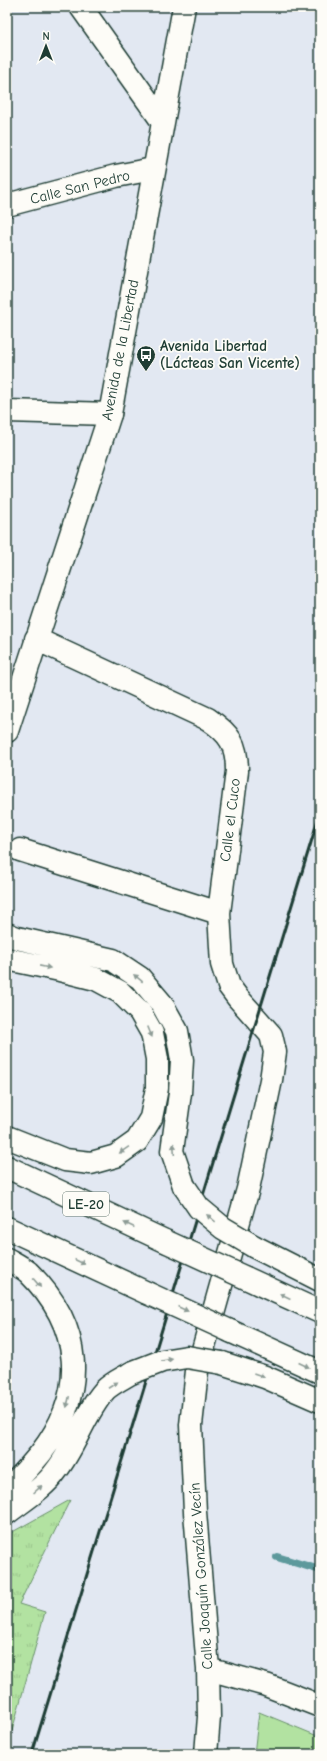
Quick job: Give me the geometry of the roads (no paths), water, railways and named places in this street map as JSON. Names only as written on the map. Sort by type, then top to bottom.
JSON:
[{"type":"main road","points":[[81,7],[162,121]]},
{"type":"main road","name":"Avenida de la Libertad","points":[[7,731],[110,414],[153,169],[184,7]]},
{"type":"main road","name":"Calle San Pedro","points":[[7,206],[116,176],[153,169]]},
{"type":"main road","points":[[7,411],[110,414]]},
{"type":"main road","name":"Calle el Cuco","points":[[36,639],[208,719],[223,729],[232,741],[237,756],[237,771],[219,913],[222,964],[229,986],[271,1035],[275,1052],[271,1080],[248,1189],[197,1371],[194,1398]]},
{"type":"main road","points":[[20,850],[219,913]]},
{"type":"main road","points":[[10,936],[113,960],[140,978],[162,1004],[177,1031],[182,1060],[180,1093],[172,1151],[184,1186],[199,1208],[223,1228],[320,1280]]},
{"type":"main road","points":[[7,1137],[65,1160],[91,1163],[116,1156],[137,1141],[151,1118],[157,1088],[157,1059],[152,1033],[140,1012],[120,992],[96,979],[60,970],[11,961]]},
{"type":"main road","name":"LE-20","points":[[7,1167],[320,1312]]},
{"type":"main road","points":[[7,1228],[320,1372]]},
{"type":"main road","points":[[7,1259],[27,1271],[55,1304],[71,1340],[74,1371],[67,1408],[51,1440],[32,1465],[7,1488]]},
{"type":"main road","points":[[7,1512],[30,1495],[56,1472],[72,1446],[88,1413],[106,1389],[131,1373],[162,1361],[187,1358],[222,1363],[265,1377],[320,1401]]},
{"type":"main road","name":"Calle Joaquín González Vecín","points":[[194,1398],[191,1425],[195,1512],[208,1669],[209,1717],[206,1754]]},
{"type":"main road","points":[[208,1669],[266,1685],[320,1706]]},
{"type":"waterway","points":[[277,1557],[320,1570]]},
{"type":"railway","points":[[32,1754],[320,813]]},
{"type":"place","name":"Avenida Libertad (Lácteas San Vicente)","points":[[146,372]]}]
